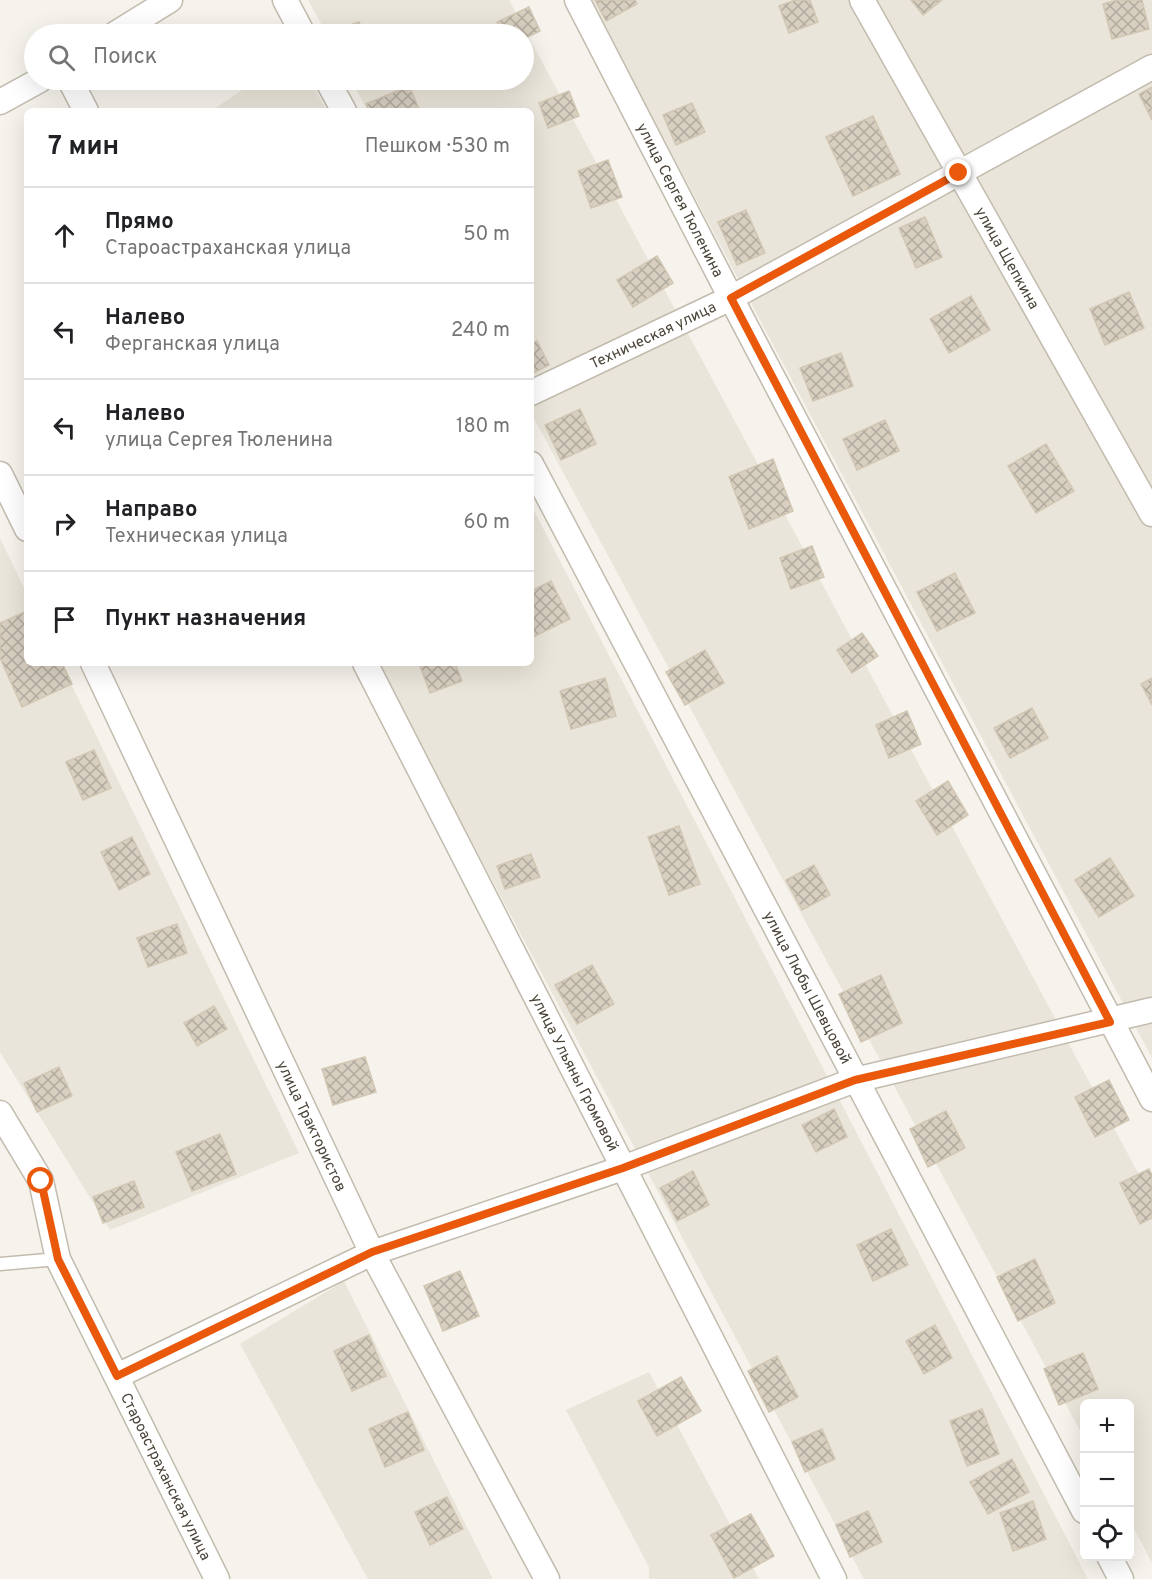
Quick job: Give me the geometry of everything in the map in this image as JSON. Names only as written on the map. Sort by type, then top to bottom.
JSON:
[{"type":"street","points":[[131,24],[170,0]]},
{"type":"street","points":[[285,0],[298,24]]},
{"type":"street","name":"улица Сергея Тюленина","points":[[577,0],[1152,1099]]},
{"type":"street","name":"улица Щепкина","points":[[862,0],[1152,514]]},
{"type":"street","name":"Техническая улица","points":[[534,392],[731,298],[1152,67]]},
{"type":"street","points":[[0,102],[24,89]]},
{"type":"street","points":[[75,90],[84,108]]},
{"type":"street","points":[[332,90],[342,108]]},
{"type":"street","name":"улица Любы Шевцовой","points":[[534,470],[1082,1507]]},
{"type":"street","points":[[0,474],[24,523]]},
{"type":"street","name":"улица Трактористов","points":[[94,666],[372,1252],[547,1579]]},
{"type":"street","name":"улица Ульяны Громовой","points":[[367,666],[834,1579]]},
{"type":"street","points":[[117,1376],[372,1252],[623,1168],[855,1080],[1110,1022],[1152,1010]]},
{"type":"street","name":"Староастраханская улица","points":[[0,1113],[41,1181],[58,1259],[217,1579]]},
{"type":"street","points":[[1111,1561],[1121,1579]]},
{"type":"lane","points":[[0,1264],[58,1259]]},
{"type":"shaded area","points":[[308,0],[509,0],[522,24],[321,24]]},
{"type":"shaded area","points":[[590,0],[1152,0],[1152,1058]]},
{"type":"shaded area","points":[[534,47],[1152,1199],[1152,1563],[1134,1529],[1134,1399],[1080,1399],[1080,1431],[534,419],[534,108],[366,108],[356,90],[534,90]]},
{"type":"shaded area","points":[[242,90],[315,90],[325,108],[215,108]]},
{"type":"shaded area","points":[[534,511],[1088,1579],[864,1579],[379,666],[534,666]]},
{"type":"shaded area","points":[[0,538],[24,588],[24,666],[62,666],[299,1153],[110,1230],[0,1052]]},
{"type":"shaded area","points":[[344,1281],[493,1579],[368,1579],[240,1344]]},
{"type":"shaded area","points":[[649,1372],[759,1579],[649,1579],[649,1567],[566,1410]]},
{"type":"building","points":[[595,0],[635,0],[637,4],[606,21]]},
{"type":"building","points":[[795,0],[810,0],[818,22],[789,33],[779,6]]},
{"type":"building","points":[[911,0],[942,0],[923,15]]},
{"type":"building","points":[[1117,0],[1142,0],[1149,29],[1112,39],[1103,4]]},
{"type":"building","points":[[529,7],[540,31],[534,34],[534,24],[498,24],[497,22]]},
{"type":"building","points":[[1152,87],[1152,120],[1139,94]]},
{"type":"building","points":[[399,90],[411,90],[419,108],[368,108],[366,104]]},
{"type":"building","points":[[569,91],[579,116],[548,128],[539,103]]},
{"type":"building","points":[[692,103],[705,132],[676,145],[663,115]]},
{"type":"building","points":[[873,116],[900,174],[853,196],[826,137]]},
{"type":"building","points":[[608,160],[622,197],[591,208],[578,171]]},
{"type":"building","points":[[746,210],[765,253],[737,265],[718,222]]},
{"type":"building","points":[[925,217],[942,257],[916,268],[899,228]]},
{"type":"building","points":[[657,256],[673,283],[633,307],[617,280]]},
{"type":"building","points":[[1129,292],[1144,328],[1105,345],[1090,309]]},
{"type":"building","points":[[971,296],[990,330],[949,353],[930,319]]},
{"type":"building","points":[[537,341],[549,365],[534,372],[534,342]]},
{"type":"building","points":[[841,353],[853,386],[813,401],[800,368]]},
{"type":"building","points":[[580,409],[596,444],[561,460],[545,425]]},
{"type":"building","points":[[885,420],[899,451],[857,470],[843,439]]},
{"type":"building","points":[[1046,444],[1074,491],[1036,513],[1008,466]]},
{"type":"building","points":[[773,459],[793,511],[749,529],[729,477]]},
{"type":"building","points":[[812,546],[824,577],[791,589],[780,558]]},
{"type":"building","points":[[955,573],[975,613],[937,631],[917,592]]},
{"type":"building","points":[[551,581],[570,619],[534,637],[534,590]]},
{"type":"building","points":[[24,612],[24,666],[63,666],[72,684],[22,707],[0,658],[0,623]]},
{"type":"building","points":[[862,633],[878,656],[852,673],[837,650]]},
{"type":"building","points":[[705,650],[724,683],[685,705],[666,672]]},
{"type":"building","points":[[420,666],[456,666],[462,681],[430,693]]},
{"type":"building","points":[[605,678],[616,716],[571,729],[560,691]]},
{"type":"building","points":[[1152,678],[1152,705],[1141,684]]},
{"type":"building","points":[[1032,708],[1048,738],[1010,758],[994,728]]},
{"type":"building","points":[[907,711],[921,744],[889,758],[876,725]]},
{"type":"building","points":[[94,750],[111,788],[83,800],[66,762]]},
{"type":"building","points":[[948,781],[968,815],[937,835],[916,801]]},
{"type":"building","points":[[679,826],[700,884],[669,895],[648,837]]},
{"type":"building","points":[[132,837],[150,874],[119,890],[101,852]]},
{"type":"building","points":[[531,854],[540,877],[505,889],[497,866]]},
{"type":"building","points":[[1110,858],[1134,896],[1099,917],[1075,880]]},
{"type":"building","points":[[814,865],[830,895],[802,910],[786,880]]},
{"type":"building","points":[[177,924],[187,953],[148,967],[137,938]]},
{"type":"building","points":[[592,965],[614,1004],[577,1024],[555,985]]},
{"type":"building","points":[[881,975],[902,1023],[861,1042],[839,994]]},
{"type":"building","points":[[214,1006],[227,1029],[197,1046],[184,1023]]},
{"type":"building","points":[[365,1057],[376,1092],[333,1105],[322,1069]]},
{"type":"building","points":[[59,1067],[72,1096],[37,1112],[24,1083]]},
{"type":"building","points":[[1109,1080],[1129,1120],[1095,1137],[1075,1097]]},
{"type":"building","points":[[834,1109],[847,1137],[816,1152],[802,1125]]},
{"type":"building","points":[[946,1111],[965,1148],[928,1167],[910,1129]]},
{"type":"building","points":[[220,1134],[236,1174],[192,1191],[176,1152]]},
{"type":"building","points":[[1149,1169],[1152,1175],[1152,1218],[1140,1224],[1120,1183]]},
{"type":"building","points":[[693,1171],[709,1205],[677,1221],[660,1188]]},
{"type":"building","points":[[134,1181],[144,1207],[103,1223],[93,1197]]},
{"type":"building","points":[[891,1229],[908,1265],[873,1281],[857,1245]]},
{"type":"building","points":[[1035,1259],[1055,1303],[1018,1321],[997,1277]]},
{"type":"building","points":[[460,1271],[479,1316],[443,1331],[424,1286]]},
{"type":"building","points":[[935,1325],[952,1358],[924,1374],[906,1341]]},
{"type":"building","points":[[369,1335],[386,1376],[352,1391],[334,1351]]},
{"type":"building","points":[[1083,1353],[1098,1389],[1059,1405],[1044,1369]]},
{"type":"building","points":[[777,1356],[798,1397],[769,1412],[748,1371]]},
{"type":"building","points":[[681,1377],[701,1411],[657,1436],[638,1401]]},
{"type":"building","points":[[982,1409],[999,1454],[967,1466],[950,1421]]},
{"type":"building","points":[[408,1412],[424,1450],[385,1467],[369,1429]]},
{"type":"building","points":[[822,1429],[835,1459],[805,1472],[792,1442]]},
{"type":"building","points":[[1012,1459],[1029,1492],[988,1514],[970,1482]]},
{"type":"building","points":[[447,1497],[463,1529],[430,1545],[415,1512]]},
{"type":"building","points":[[1033,1501],[1046,1539],[1013,1551],[1000,1513]]},
{"type":"building","points":[[868,1511],[882,1542],[850,1557],[836,1525]]},
{"type":"building","points":[[751,1514],[774,1556],[734,1578],[711,1535]]},
{"type":"route","points":[[41,1181],[58,1259],[117,1376],[372,1252],[623,1168],[855,1080],[1110,1022],[731,298],[959,173]]}]
